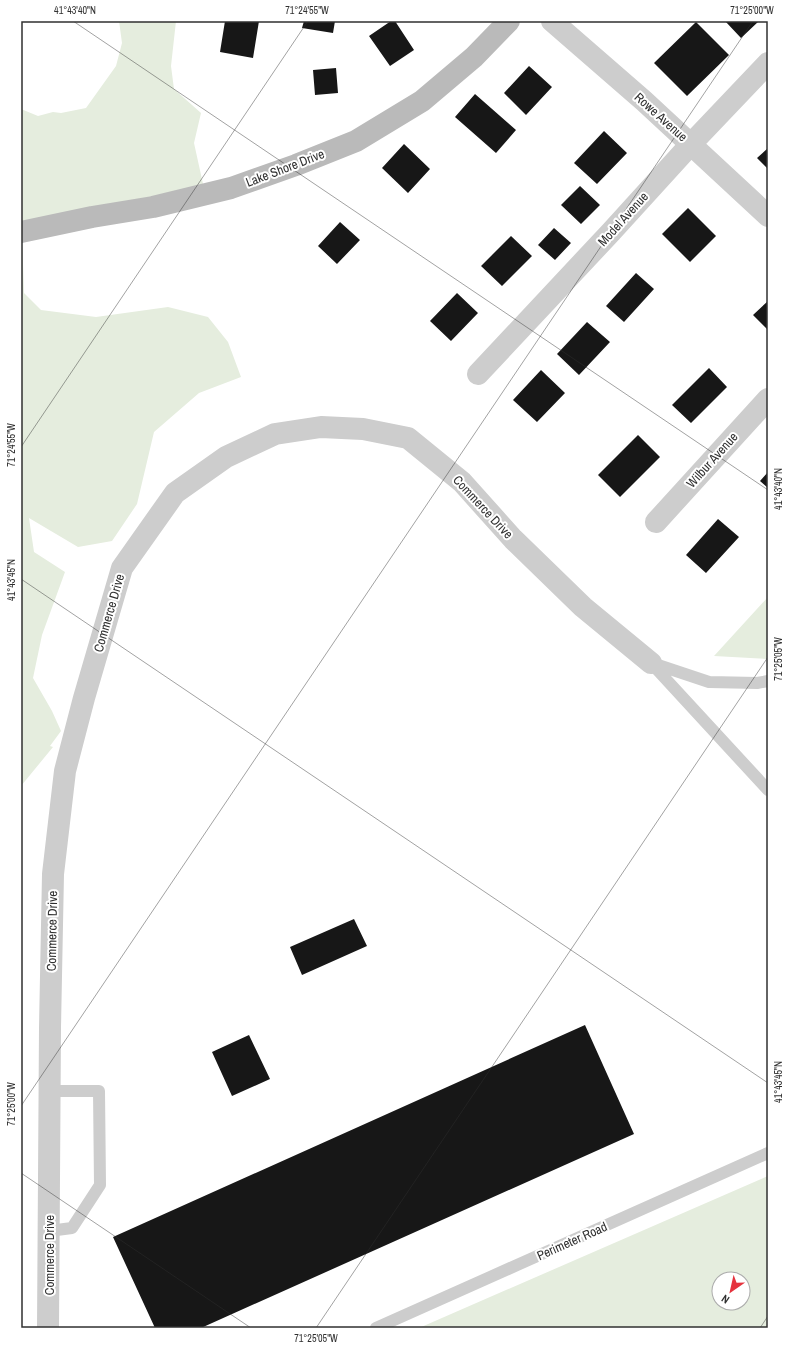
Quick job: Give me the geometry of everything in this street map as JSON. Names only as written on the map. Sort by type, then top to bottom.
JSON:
[{"type":"street","name":"Lake Shore Drive","points":[[21,232],[153,206],[231,188],[296,165],[356,141],[422,101],[474,57],[509,21]]},
{"type":"street","name":"Rowe Avenue","points":[[552,21],[644,101],[768,216]]},
{"type":"street","name":"Model Avenue","points":[[478,374],[768,63]]},
{"type":"street","name":"Wilbur Avenue","points":[[656,522],[768,399]]},
{"type":"street","name":"Commerce Drive","points":[[48,1328],[53,874],[65,771],[84,698],[122,568],[175,493],[226,458],[275,434],[321,427],[363,428],[408,438],[462,482],[513,539],[583,607],[651,663]]},
{"type":"lane","points":[[651,663],[709,682],[768,681]]},
{"type":"lane","points":[[651,663],[768,790]]},
{"type":"lane","points":[[49,1231],[72,1228],[100,1185],[99,1091],[50,1090]]},
{"type":"lane","name":"Perimeter Road","points":[[376,1328],[768,1153]]},
{"type":"green space","points":[[119,21],[176,21],[171,66],[174,89],[201,113],[194,143],[205,193],[22,234],[24,293],[41,310],[96,317],[168,307],[208,317],[228,342],[241,377],[199,393],[154,432],[137,504],[112,541],[78,547],[29,518],[34,552],[65,572],[42,635],[33,678],[52,711],[61,731],[50,746],[53,747],[21,786],[21,109],[38,116],[53,112],[61,113],[86,108],[116,66],[122,43]]},
{"type":"green space","points":[[768,597],[768,659],[714,656]]},
{"type":"green space","points":[[768,1176],[768,1328],[419,1328]]},
{"type":"building","points":[[225,21],[259,21],[253,58],[220,52]]},
{"type":"building","points":[[304,21],[335,21],[333,33],[302,28]]},
{"type":"building","points":[[391,21],[395,21],[414,50],[390,66],[369,36]]},
{"type":"building","points":[[725,21],[759,21],[741,38]]},
{"type":"building","points":[[696,22],[729,55],[687,96],[654,63]]},
{"type":"building","points":[[529,66],[552,87],[526,115],[504,93]]},
{"type":"building","points":[[336,68],[338,93],[315,95],[313,70]]},
{"type":"building","points":[[475,94],[516,130],[496,153],[455,117]]},
{"type":"building","points":[[604,131],[627,153],[597,184],[574,163]]},
{"type":"building","points":[[404,144],[430,169],[408,193],[382,168]]},
{"type":"building","points":[[768,148],[768,169],[757,158]]},
{"type":"building","points":[[580,186],[600,205],[581,224],[561,205]]},
{"type":"building","points":[[688,208],[716,236],[690,262],[662,234]]},
{"type":"building","points":[[340,222],[360,240],[337,264],[318,246]]},
{"type":"building","points":[[554,228],[571,243],[555,260],[538,245]]},
{"type":"building","points":[[511,236],[532,256],[502,286],[481,266]]},
{"type":"building","points":[[636,273],[654,289],[624,322],[606,306]]},
{"type":"building","points":[[457,293],[478,313],[451,341],[430,321]]},
{"type":"building","points":[[768,301],[768,330],[753,315]]},
{"type":"building","points":[[587,322],[610,342],[579,375],[557,354]]},
{"type":"building","points":[[709,368],[727,387],[691,423],[672,405]]},
{"type":"building","points":[[541,370],[565,393],[537,422],[513,400]]},
{"type":"building","points":[[638,435],[660,457],[620,497],[598,475]]},
{"type":"building","points":[[768,472],[768,488],[760,481]]},
{"type":"building","points":[[718,519],[739,537],[706,573],[686,555]]},
{"type":"building","points":[[354,919],[367,946],[302,975],[290,947]]},
{"type":"building","points":[[585,1025],[634,1134],[201,1328],[155,1328],[113,1237]]},
{"type":"building","points":[[249,1035],[270,1079],[232,1096],[212,1052]]}]
